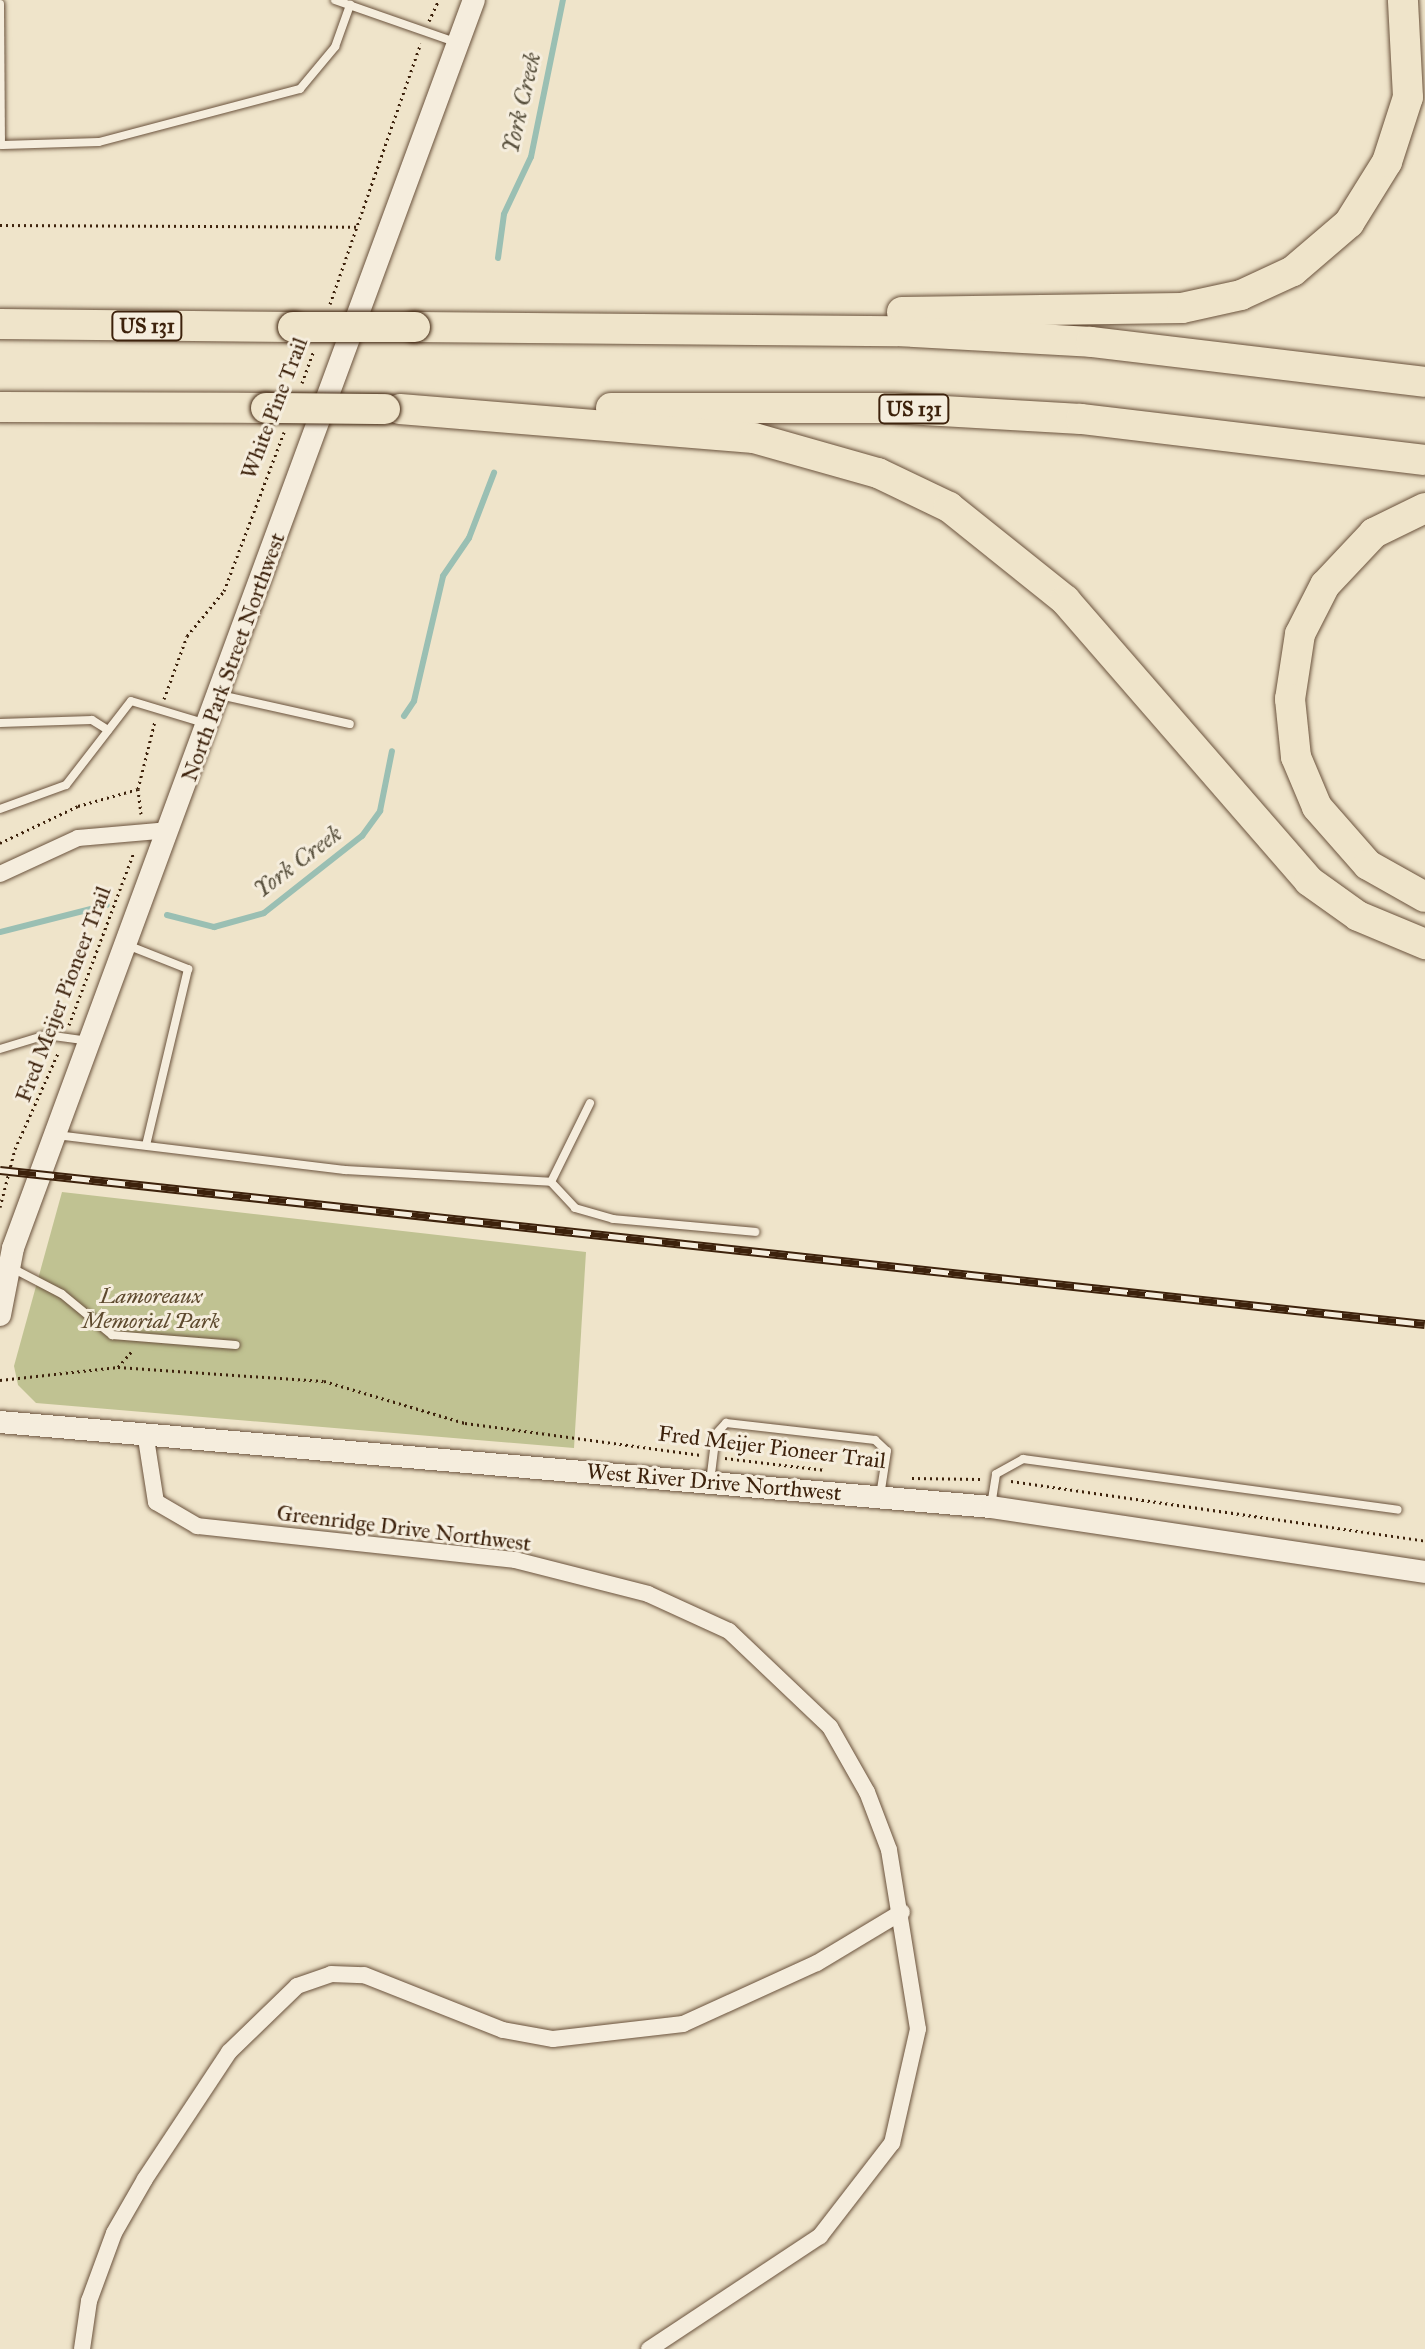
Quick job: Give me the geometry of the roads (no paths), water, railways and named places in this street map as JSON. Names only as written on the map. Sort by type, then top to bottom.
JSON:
[{"type":"highway","points":[[740,326],[902,312],[1155,310],[1223,301],[1278,279],[1337,236],[1379,181],[1408,97],[1403,0]]},
{"type":"highway","name":"US 131","points":[[0,324],[304,336],[415,327],[740,326],[1091,342],[1425,382]]},
{"type":"highway","name":"US 131","points":[[0,407],[278,413],[392,409],[905,409],[1112,422],[1425,460]]},
{"type":"highway","points":[[392,409],[754,438],[878,473],[949,507],[1065,600],[1309,881],[1358,916],[1425,944]]},
{"type":"highway","points":[[1425,508],[1374,533],[1325,585],[1300,634],[1290,699],[1296,757],[1317,807],[1368,865],[1425,897]]},
{"type":"main road","name":"North Park Street Northwest","points":[[0,1315],[4,1266],[170,830],[474,0]]},
{"type":"main road","name":"West River Drive Northwest","points":[[0,1422],[710,1482],[881,1487],[991,1507],[1425,1572]]},
{"type":"street","points":[[0,874],[78,838],[143,829],[170,830]]},
{"type":"street","name":"Greenridge Drive Northwest","points":[[145,1432],[156,1502],[197,1526],[515,1560],[648,1594],[729,1631],[830,1727],[867,1792],[902,1912],[918,2029],[892,2143],[820,2236],[649,2349]]},
{"type":"street","points":[[82,2349],[89,2301],[114,2233],[145,2179],[229,2052],[297,1986],[331,1974],[364,1975],[503,2030],[553,2039],[683,2024],[817,1963],[902,1912]]},
{"type":"lane","points":[[335,0],[459,43]]},
{"type":"lane","points":[[0,4],[2,145],[99,142],[300,89],[335,47],[350,5]]},
{"type":"lane","points":[[219,694],[350,724]]},
{"type":"lane","points":[[0,809],[39,800],[86,767],[108,730],[131,701],[161,707],[208,725]]},
{"type":"lane","points":[[0,723],[92,720],[108,730]]},
{"type":"lane","points":[[126,945],[188,969],[146,1145]]},
{"type":"lane","points":[[0,1049],[46,1035],[90,1041]]},
{"type":"lane","points":[[551,1182],[590,1103]]},
{"type":"lane","points":[[55,1135],[345,1170],[551,1182],[575,1208],[613,1219],[755,1232]]},
{"type":"lane","points":[[4,1266],[62,1294],[94,1325],[133,1338],[236,1345]]},
{"type":"lane","points":[[710,1482],[713,1456],[726,1423],[875,1440],[887,1451],[881,1487]]},
{"type":"lane","points":[[991,1507],[994,1479],[1006,1463],[1023,1459],[1398,1510]]},
{"type":"waterway","name":"York Creek","points":[[498,258],[504,214],[531,157],[563,0]]},
{"type":"waterway","name":"York Creek","points":[[404,716],[414,701],[443,576],[469,538],[494,473]]},
{"type":"waterway","name":"York Creek","points":[[167,915],[214,927],[264,913],[362,836],[380,811],[392,751]]},
{"type":"waterway","name":"York Creek","points":[[0,932],[107,905]]},
{"type":"railway","points":[[0,1170],[1425,1324]]},
{"type":"park label","name":"Lamoreaux Memorial Park","points":[[151,1308]]}]
